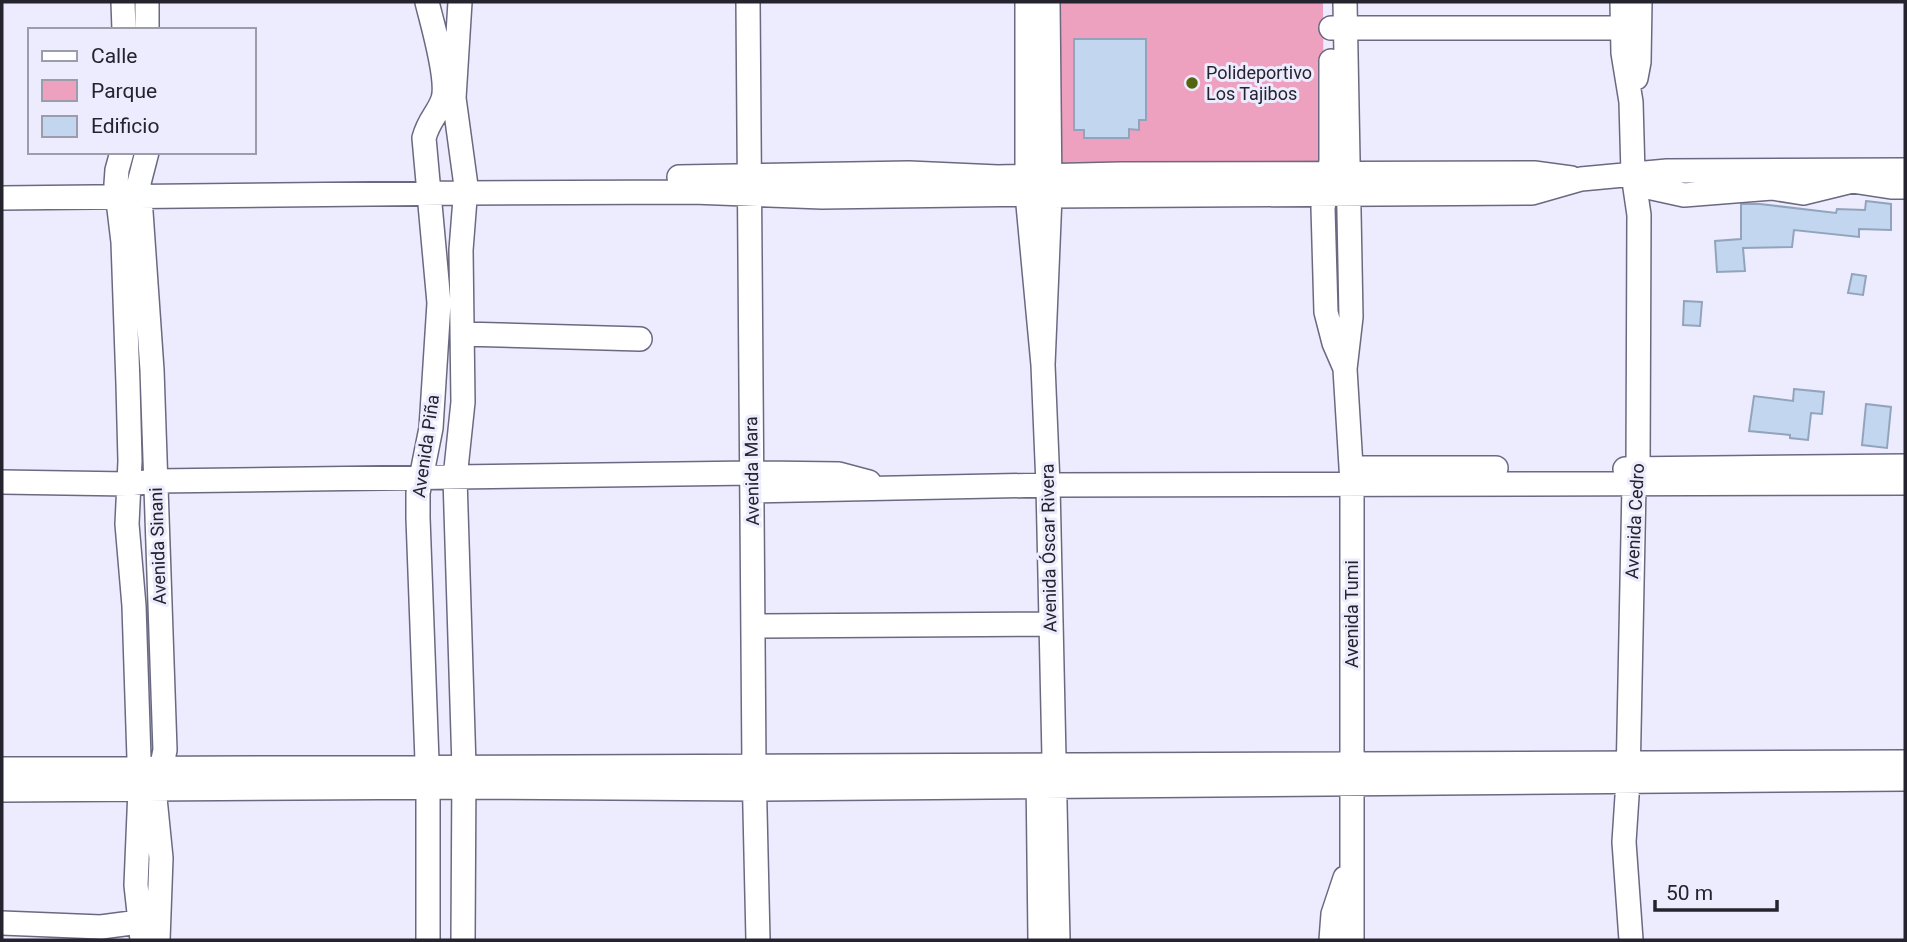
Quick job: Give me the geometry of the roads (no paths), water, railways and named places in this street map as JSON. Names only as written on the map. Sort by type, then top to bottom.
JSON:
[{"type":"street","points":[[123,2],[124,28]]},
{"type":"street","points":[[146,2],[147,28]]},
{"type":"street","name":"Avenida Piña","points":[[427,2],[444,79],[444,97],[428,123],[425,138],[439,317],[432,428],[418,493],[425,687],[428,940]]},
{"type":"street","name":"Avenida Piña","points":[[460,2],[454,98],[465,186],[461,250],[463,402],[454,478],[464,777],[463,940]]},
{"type":"street","name":"Avenida Mara","points":[[748,2],[758,940]]},
{"type":"street","name":"Avenida Óscar Rivera","points":[[1027,2],[1039,185],[1053,732],[1046,776],[1040,940]]},
{"type":"street","name":"Avenida Óscar Rivera","points":[[1039,185],[1048,2]]},
{"type":"street","name":"Avenida Tumi","points":[[1331,2],[1338,28]]},
{"type":"street","name":"Avenida Tumi","points":[[1345,2],[1338,28],[1331,161],[1338,184],[1326,312],[1334,343],[1345,369],[1352,476],[1352,940]]},
{"type":"street","name":"Avenida Cedro","points":[[1622,2],[1639,62],[1631,102],[1633,174],[1639,215],[1636,477],[1624,842],[1631,940]]},
{"type":"street","name":"Avenida Cedro","points":[[1630,26],[1640,2]]},
{"type":"street","points":[[1338,28],[1630,26]]},
{"type":"street","name":"Avenida Sinani","points":[[121,154],[117,170],[128,191],[152,370],[165,750],[149,779],[155,798],[161,858],[158,940]]},
{"type":"street","name":"Avenida Sinani","points":[[141,931],[136,885],[149,779],[127,524],[130,461],[128,191],[146,154]]},
{"type":"street","points":[[2,198],[128,191],[465,186],[693,192],[749,186],[822,197],[1039,185],[1338,184],[1532,193],[1581,179],[1633,174],[1905,170]]},
{"type":"street","points":[[1633,174],[1643,187],[1684,195],[1772,188],[1803,193],[1852,181],[1905,187]]},
{"type":"street","points":[[2,187],[128,191]]},
{"type":"street","points":[[463,334],[640,339]]},
{"type":"street","points":[[1636,477],[1905,466]]},
{"type":"street","points":[[2,482],[128,484],[156,481],[454,478],[753,482],[839,474],[892,489],[1048,479],[1352,476],[1636,477],[1905,483]]},
{"type":"street","points":[[753,626],[1051,624]]},
{"type":"street","points":[[1628,772],[1905,762]]},
{"type":"street","points":[[2,769],[149,779]]},
{"type":"street","points":[[2,790],[149,779],[464,777],[755,778],[1628,772],[1905,779]]},
{"type":"street","name":"Avenida Óscar Rivera","points":[[1046,776],[1058,940]]},
{"type":"street","name":"Avenida Tumi","points":[[1331,940],[1333,914],[1352,858]]},
{"type":"street","points":[[2,923],[141,931]]},
{"type":"place","name":"Polideportivo Los Tajibos","points":[[1192,83]]}]
